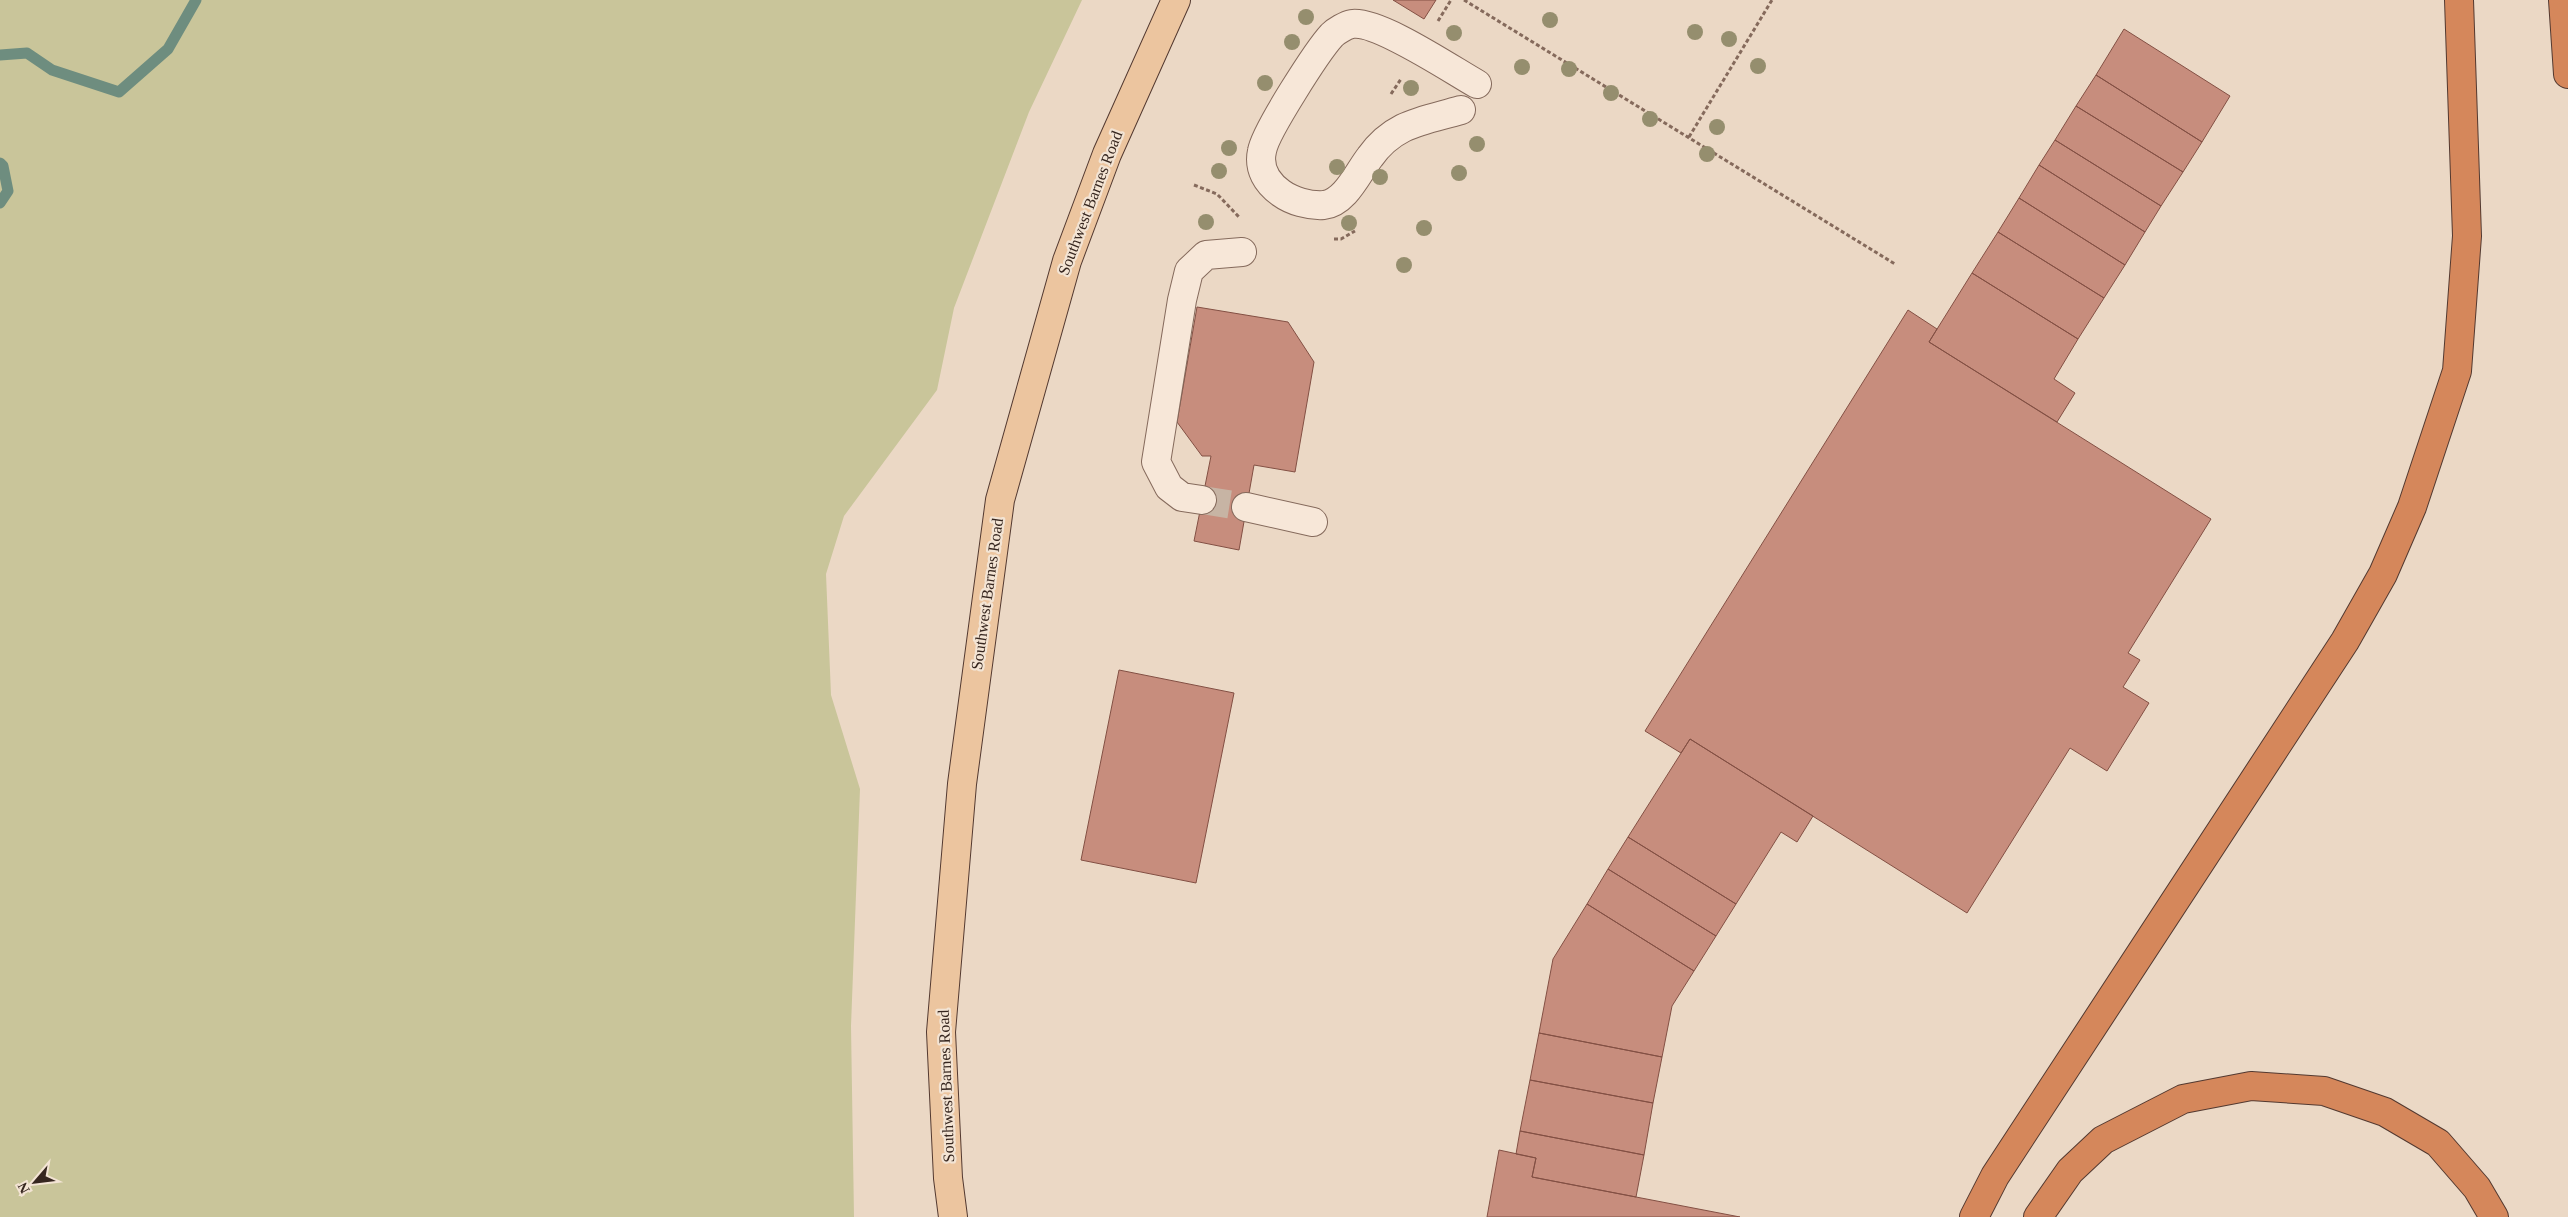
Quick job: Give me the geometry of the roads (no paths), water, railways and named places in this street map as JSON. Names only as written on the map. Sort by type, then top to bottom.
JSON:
[{"type":"highway","points":[[1974,1217],[1995,1176],[2345,641],[2383,574],[2412,507],[2457,371],[2467,236],[2459,0]]},
{"type":"highway","points":[[2563,0],[2568,74]]},
{"type":"highway","points":[[2038,1217],[2070,1172],[2103,1140],[2183,1099],[2251,1086],[2324,1091],[2385,1112],[2438,1143],[2477,1188],[2494,1217]]},
{"type":"main road","name":"Southwest Barnes Road","points":[[952,1217],[941,1032],[962,784],[1000,500],[1066,261],[1107,154],[1176,0]]},
{"type":"lane","points":[[1461,110],[1402,126],[1384,138],[1353,182],[1338,198],[1324,205],[1291,200],[1271,186],[1261,168],[1262,151],[1267,136],[1334,34],[1351,24],[1367,25],[1384,31],[1477,84]]},
{"type":"lane","points":[[1202,500],[1182,497],[1169,487],[1156,462],[1182,300],[1189,271],[1206,255],[1242,252]]},
{"type":"lane","points":[[1246,507],[1313,522]]},
{"type":"waterway","points":[[0,55],[27,53],[52,70],[119,92],[168,49],[196,0]]},
{"type":"waterway","points":[[0,163],[3,166],[8,191],[0,203]]},
{"type":"tunnel","points":[[1202,500],[1246,507]]}]
